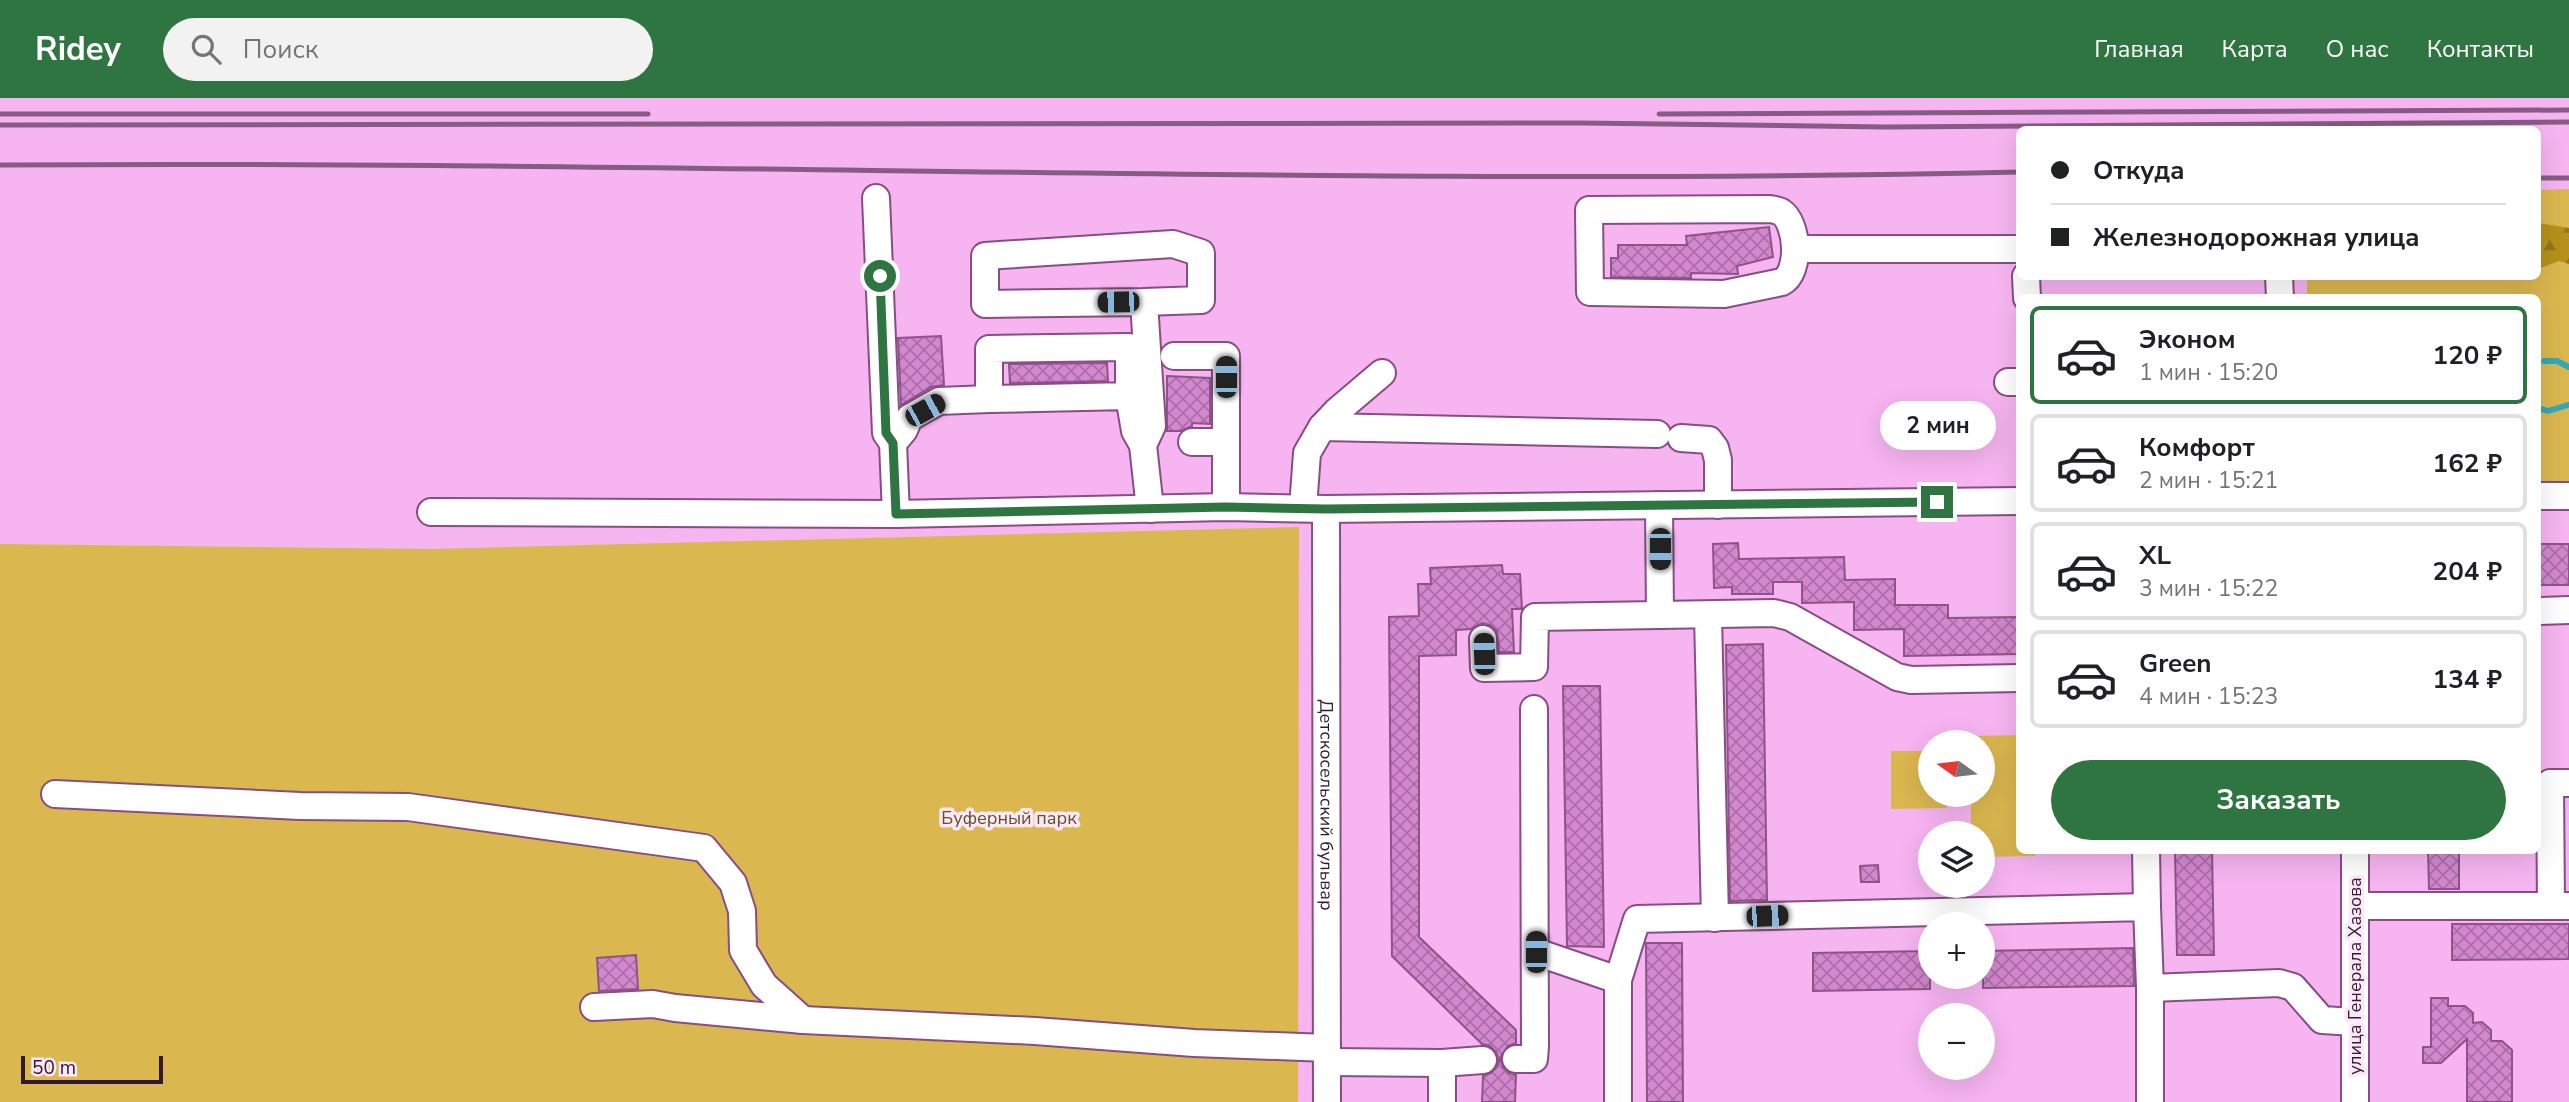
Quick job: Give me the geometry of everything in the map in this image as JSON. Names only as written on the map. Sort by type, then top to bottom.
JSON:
[{"type":"street","points":[[876,198],[886,433],[893,443],[896,514]]},
{"type":"street","points":[[1589,210],[1781,211],[1789,222],[1796,249],[1789,278],[1736,292],[1590,292],[1589,210]]},
{"type":"street","points":[[1173,244],[1201,253],[1201,300],[1144,302],[985,304],[985,256],[1173,244]]},
{"type":"street","points":[[1796,249],[2016,249]]},
{"type":"street","points":[[1143,445],[1152,426],[1144,302]]},
{"type":"street","points":[[989,399],[989,349],[1129,347],[1129,396],[1135,431],[1143,445],[1150,509]]},
{"type":"street","points":[[1174,356],[1226,356],[1226,507]]},
{"type":"street","name":"Детскосельский бульвар","points":[[1327,1102],[1315,509],[1307,453],[1322,427],[1336,412],[1382,373]]},
{"type":"street","points":[[893,443],[904,430],[909,418],[939,401],[1129,396]]},
{"type":"street","points":[[1322,427],[1669,436],[1709,440],[1716,448],[1718,505]]},
{"type":"street","points":[[1192,442],[1226,442]]},
{"type":"street","points":[[2541,496],[2569,496]]},
{"type":"street","points":[[431,512],[896,514],[1226,507],[1315,509],[2016,501]]},
{"type":"street","points":[[1659,505],[1660,615]]},
{"type":"street","points":[[2541,611],[2569,610]]},
{"type":"street","points":[[1483,639],[1484,668],[1534,667],[1535,617],[1774,614],[1790,617],[1896,677],[1912,680],[2016,678]]},
{"type":"street","points":[[1708,615],[1715,918]]},
{"type":"street","points":[[1516,1059],[1534,1059],[1535,709]]},
{"type":"street","points":[[2355,906],[2560,906],[2550,783],[2569,783]]},
{"type":"street","points":[[55,794],[300,806],[408,807],[704,848],[733,883],[742,911],[743,950],[764,985],[803,1020]]},
{"type":"street","points":[[2146,854],[2150,1102]]},
{"type":"street","name":"улица Генерала Хазова","points":[[2355,854],[2355,1102]]},
{"type":"street","points":[[1618,1102],[1618,980],[1637,919],[2147,907]]},
{"type":"street","points":[[1536,952],[1618,980]]},
{"type":"street","points":[[2150,988],[2279,983],[2293,987],[2322,1020],[2355,1022]]},
{"type":"street","points":[[594,1007],[653,1004],[803,1020],[1035,1031],[1442,1063],[1483,1060]]},
{"type":"street","points":[[1442,1063],[1442,1102]]},
{"type":"green space","points":[[2569,189],[2569,483],[2541,484],[2541,294],[2307,294],[2307,280],[2541,280],[2541,190]]},
{"type":"green space","points":[[2541,223],[2569,228],[2569,264],[2559,261],[2541,268]]},
{"type":"green space","name":"Буферный парк","points":[[1299,527],[1298,1102],[0,1102],[0,544],[432,549]]},
{"type":"green space","points":[[1995,735],[2016,735],[2016,854],[2035,856],[1995,857],[1995,821],[1971,821],[1971,807],[1995,807]]},
{"type":"green space","points":[[1891,751],[1918,751],[1918,807],[1947,808],[1891,809]]},
{"type":"building","points":[[1769,227],[1773,257],[1737,266],[1738,274],[1691,273],[1691,278],[1611,277],[1611,258],[1618,258],[1618,245],[1687,245],[1686,236]]},
{"type":"building","points":[[941,336],[944,385],[931,387],[901,405],[898,338]]},
{"type":"building","points":[[1107,363],[1108,381],[1010,383],[1009,364]]},
{"type":"building","points":[[1167,376],[1210,378],[1210,424],[1192,423],[1192,426],[1181,431],[1167,431]]},
{"type":"building","points":[[1738,543],[1739,559],[1844,557],[1845,580],[1895,579],[1895,605],[1948,605],[1948,618],[2016,617],[2016,654],[1904,656],[1904,629],[1854,630],[1854,602],[1802,603],[1802,582],[1773,582],[1773,594],[1732,594],[1732,587],[1714,588],[1713,544]]},
{"type":"building","points":[[2541,544],[2569,544],[2569,585],[2541,585]]},
{"type":"building","points":[[1502,565],[1503,574],[1520,574],[1522,609],[1512,609],[1514,652],[1499,652],[1497,631],[1482,623],[1471,629],[1456,630],[1456,655],[1419,656],[1419,937],[1516,1030],[1516,1043],[1508,1046],[1500,1058],[1503,1067],[1516,1075],[1515,1102],[1482,1102],[1483,1076],[1497,1067],[1499,1060],[1496,1052],[1490,1046],[1482,1044],[1392,956],[1389,617],[1419,616],[1418,584],[1431,584],[1430,568]]},
{"type":"building","points":[[1763,644],[1767,900],[1730,901],[1726,645]]},
{"type":"building","points":[[1563,686],[1600,686],[1604,947],[1567,946]]},
{"type":"building","points":[[2175,854],[2212,854],[2214,955],[2177,955]]},
{"type":"building","points":[[2428,854],[2459,854],[2459,889],[2429,889]]},
{"type":"building","points":[[1878,865],[1879,882],[1861,882],[1860,866]]},
{"type":"building","points":[[2452,924],[2569,924],[2569,959],[2452,960]]},
{"type":"building","points":[[1646,943],[1682,943],[1683,1102],[1647,1102]]},
{"type":"building","points":[[2133,948],[2134,986],[1995,988],[1995,951]]},
{"type":"building","points":[[1918,951],[1918,989],[1930,989],[1813,991],[1813,953]]},
{"type":"building","points":[[636,955],[638,989],[599,991],[597,958]]},
{"type":"building","points":[[2431,998],[2448,998],[2448,1006],[2465,1006],[2473,1013],[2473,1023],[2482,1022],[2491,1030],[2491,1041],[2502,1041],[2512,1050],[2512,1102],[2467,1102],[2467,1039],[2441,1063],[2423,1063],[2423,1047],[2431,1047]]},
{"type":"waterway","points":[[2544,361],[2557,361],[2569,367]]},
{"type":"waterway","points":[[2541,409],[2548,411],[2568,405]]},
{"type":"railway","points":[[1659,114],[2569,110]]},
{"type":"railway","points":[[0,114],[648,114]]},
{"type":"railway","points":[[2022,126],[2569,122]]},
{"type":"railway","points":[[0,125],[1582,123],[2016,126]]},
{"type":"railway","points":[[0,165],[505,166],[1515,177],[2016,172]]},
{"type":"railway","points":[[2541,178],[2569,178]]},
{"type":"route","points":[[880,276],[886,433],[893,443],[896,514],[1226,507],[1326,509],[1937,502]]}]
